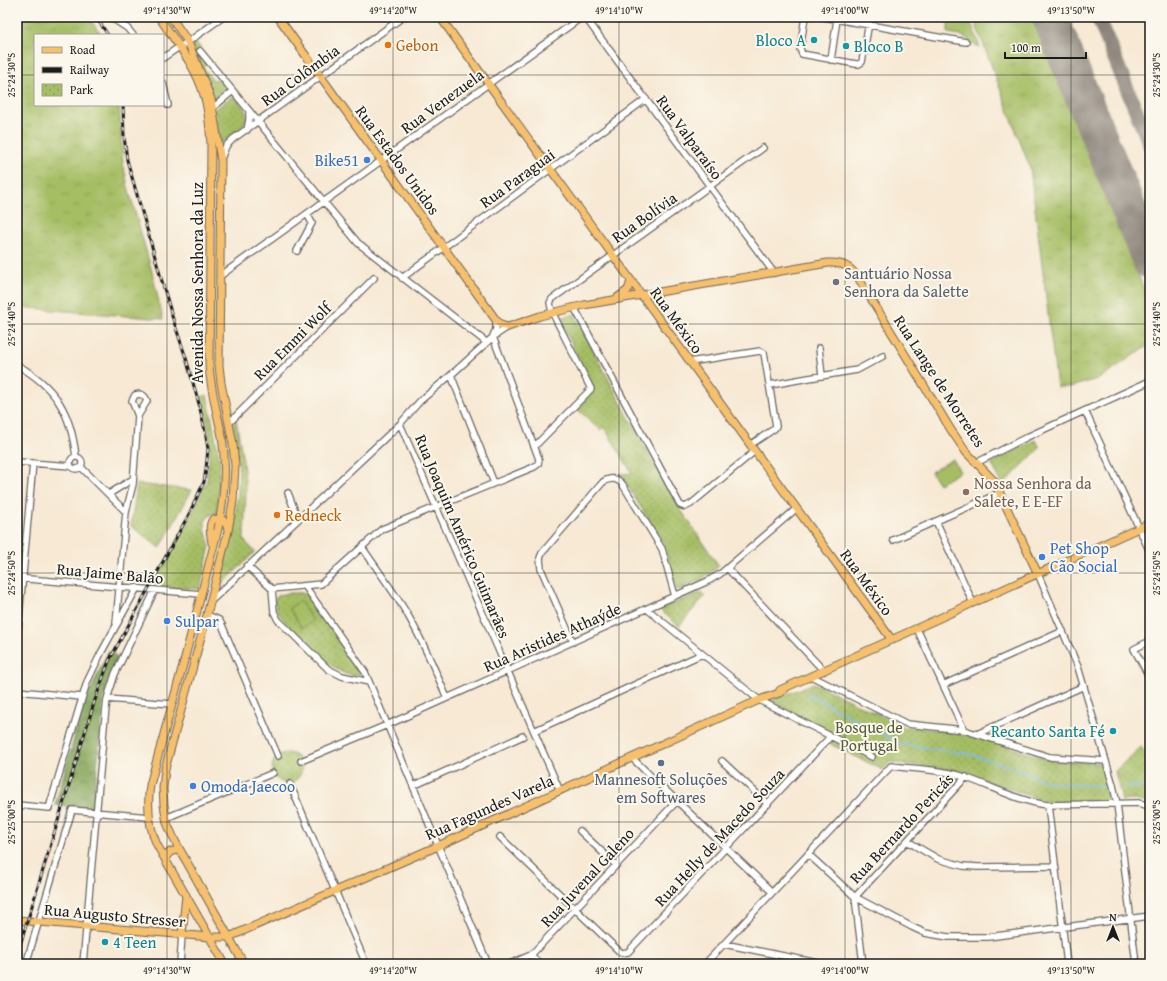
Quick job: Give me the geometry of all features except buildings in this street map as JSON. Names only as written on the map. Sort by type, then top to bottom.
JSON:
[{"type":"main road","name":"Avenida Nossa Senhora da Luz","points":[[159,17],[179,46],[200,82],[210,110],[209,363],[212,392],[224,450],[224,480],[220,519],[150,784],[148,800],[149,817],[154,837],[166,862],[225,964]]},
{"type":"main road","name":"Avenida Nossa Senhora da Luz","points":[[171,17],[188,42],[206,86],[221,161],[220,374],[233,444],[235,476],[228,531],[165,769],[163,798],[166,818],[181,852],[244,964]]},
{"type":"main road","name":"Rua Estados Unidos","points":[[278,17],[496,320],[501,325],[508,327]]},
{"type":"main road","name":"Rua México","points":[[440,17],[892,640]]},
{"type":"main road","name":"Rua Lange de Morretes","points":[[774,273],[828,263],[845,265],[855,273],[950,430],[966,452],[991,477],[1038,574]]},
{"type":"main road","points":[[508,327],[552,312],[574,307],[774,273]]},
{"type":"main road","points":[[613,300],[626,292],[631,281]]},
{"type":"main road","points":[[220,519],[225,522],[228,531]]},
{"type":"main road","name":"Rua Fagundes Varela","points":[[229,937],[438,846],[1150,523]]},
{"type":"main road","points":[[189,641],[192,649],[198,648]]},
{"type":"main road","points":[[166,862],[166,857],[170,852],[177,850],[181,852]]},
{"type":"main road","points":[[182,935],[186,895]]},
{"type":"main road","name":"Rua Augusto Stresser","points":[[17,920],[210,938],[229,937]]},
{"type":"street","points":[[110,17],[127,28],[132,34]]},
{"type":"street","points":[[164,57],[223,17]]},
{"type":"street","name":"Rua Colômbia","points":[[221,161],[226,146],[246,130],[403,17]]},
{"type":"street","name":"Rua Venezuela","points":[[220,276],[582,17]]},
{"type":"street","name":"Rua Valparaíso","points":[[585,17],[774,273]]},
{"type":"street","points":[[805,17],[800,52],[804,56],[856,64],[860,64],[863,59],[870,17]]},
{"type":"street","points":[[824,17],[966,42]]},
{"type":"street","points":[[830,60],[837,19]]},
{"type":"street","points":[[200,51],[358,243],[486,342]]},
{"type":"street","points":[[164,87],[168,105]]},
{"type":"street","points":[[210,110],[233,91]]},
{"type":"street","name":"Rua Paraguai","points":[[402,278],[646,100]]},
{"type":"street","points":[[246,130],[249,120],[249,110]]},
{"type":"street","name":"Rua Bolívia","points":[[552,312],[550,303],[555,296],[763,148]]},
{"type":"street","points":[[297,251],[312,223],[307,214]]},
{"type":"street","name":"Rua Emmi Wolf","points":[[229,422],[374,278]]},
{"type":"street","points":[[574,307],[675,497],[680,505],[683,506],[691,504],[776,426],[766,355],[762,351],[690,362]]},
{"type":"street","points":[[534,447],[591,389],[552,312]]},
{"type":"street","points":[[272,589],[321,584],[382,529],[534,467],[538,464],[534,447],[493,337],[496,329],[496,320]]},
{"type":"street","points":[[210,601],[400,424],[416,405],[486,342],[508,327]]},
{"type":"street","points":[[819,348],[822,376]]},
{"type":"street","points":[[770,385],[857,370],[883,356]]},
{"type":"street","points":[[17,365],[42,382],[58,400],[68,419],[72,431],[76,457]]},
{"type":"street","points":[[451,375],[494,483]]},
{"type":"street","points":[[976,463],[1014,443],[1150,381]]},
{"type":"street","points":[[1085,410],[1150,552]]},
{"type":"street","points":[[115,626],[126,512],[133,479],[138,416]]},
{"type":"street","name":"Rua Joaquim Américo Guimarães","points":[[400,424],[560,791]]},
{"type":"street","points":[[71,466],[71,460],[76,457]]},
{"type":"street","points":[[76,457],[81,459],[81,467]]},
{"type":"street","points":[[17,462],[71,466],[76,469],[81,467]]},
{"type":"street","points":[[17,641],[20,578],[33,463]]},
{"type":"street","points":[[81,467],[126,512]]},
{"type":"street","points":[[125,484],[134,469]]},
{"type":"street","points":[[109,494],[133,479]]},
{"type":"street","points":[[573,642],[541,568],[540,558],[542,553],[607,479],[616,479],[623,485],[659,544],[664,556],[675,596]]},
{"type":"street","points":[[893,540],[1000,493]]},
{"type":"street","points":[[288,494],[298,519]]},
{"type":"street","name":"Rua Aristides Athaýde","points":[[301,761],[387,725],[708,581],[727,568],[796,509]]},
{"type":"street","points":[[936,521],[973,603]]},
{"type":"street","points":[[362,547],[411,620],[447,698]]},
{"type":"street","points":[[248,566],[272,589],[275,616],[323,664],[342,676],[369,682]]},
{"type":"street","points":[[727,568],[824,671]]},
{"type":"street","name":"Rua Lange de Morretes","points":[[1038,574],[1063,631],[1084,686],[1117,804],[1136,964]]},
{"type":"street","name":"Rua Jaime Balão","points":[[20,578],[201,594]]},
{"type":"street","points":[[306,586],[361,666],[369,682],[488,964]]},
{"type":"street","points":[[17,805],[49,808],[82,697],[93,667],[137,588]]},
{"type":"street","points":[[83,964],[96,812],[108,699],[118,668],[155,590]]},
{"type":"street","points":[[647,609],[759,700],[872,757]]},
{"type":"street","points":[[207,615],[219,620],[222,625],[278,756]]},
{"type":"street","points":[[917,629],[964,730]]},
{"type":"street","points":[[943,685],[1063,631]]},
{"type":"street","points":[[1150,641],[1134,649],[1150,678]]},
{"type":"street","points":[[534,731],[702,654]]},
{"type":"street","points":[[811,676],[907,724],[964,730],[1050,757],[1106,761]]},
{"type":"street","points":[[977,734],[1084,686]]},
{"type":"street","points":[[17,691],[82,697]]},
{"type":"street","points":[[108,699],[172,704]]},
{"type":"street","points":[[413,786],[523,736]]},
{"type":"street","name":"Rua Helly de Macedo Souza","points":[[575,909],[620,952],[625,953],[631,950],[830,737]]},
{"type":"street","points":[[632,758],[772,892]]},
{"type":"street","points":[[722,761],[768,804]]},
{"type":"street","points":[[705,964],[891,766],[949,773],[966,777],[1024,800],[1048,805],[1138,803],[1150,806]]},
{"type":"street","points":[[166,818],[273,773]]},
{"type":"street","name":"Rua Bernardo Pericás","points":[[855,897],[966,777]]},
{"type":"street","points":[[290,784],[366,964]]},
{"type":"street","name":"Rua Juvenal Galeno","points":[[510,964],[531,955],[677,801]]},
{"type":"street","points":[[1048,805],[1067,964]]},
{"type":"street","points":[[26,964],[72,810],[149,817]]},
{"type":"street","points":[[580,831],[616,865]]},
{"type":"street","points":[[500,837],[575,909]]},
{"type":"street","points":[[907,841],[938,859],[964,866],[1055,866]]},
{"type":"street","points":[[808,854],[855,897],[912,927],[930,934],[948,937],[982,938],[1150,916]]},
{"type":"street","points":[[855,897],[863,964]]},
{"type":"street","points":[[180,964],[182,935]]},
{"type":"street","points":[[724,944],[823,964]]},
{"type":"street","points":[[531,955],[540,964]]},
{"type":"green space","points":[[17,17],[87,17],[101,34],[34,34],[34,106],[119,106],[123,163],[163,319],[17,307]]},
{"type":"green space","points":[[948,17],[969,17],[980,47],[970,43],[966,38],[960,35],[948,33]]},
{"type":"green space","points":[[973,17],[1034,17],[1150,304],[1150,344],[1100,378],[1071,387],[1057,387],[1030,168]]},
{"type":"green space","points":[[196,43],[201,48],[197,51],[208,63],[203,67],[213,81],[219,78],[227,87],[226,94],[213,104],[192,45]]},
{"type":"green space","points":[[233,97],[237,99],[246,112],[247,118],[245,123],[236,133],[220,144],[214,110]]},
{"type":"green space","points":[[574,314],[645,448],[679,507],[719,566],[701,580],[677,590],[664,544],[620,474],[632,473],[604,427],[601,430],[577,409],[594,390],[559,318]]},
{"type":"green space","points":[[207,395],[220,462],[217,512],[209,516],[205,521],[205,529],[210,546],[200,589],[152,586],[193,511],[207,481],[210,451],[209,431],[201,397]]},
{"type":"green space","points":[[236,419],[246,491],[244,540],[255,552],[217,589],[234,523],[238,494],[239,470],[233,423]]},
{"type":"green space","points":[[1036,440],[1040,448],[1003,485],[991,463]]},
{"type":"green space","points":[[953,459],[960,472],[939,484],[931,472]]},
{"type":"green space","points":[[137,484],[192,490],[160,548],[131,526]]},
{"type":"green space","points":[[701,592],[705,596],[679,626],[659,609]]},
{"type":"green space","points":[[302,593],[309,596],[360,670],[359,674],[351,675],[341,672],[329,664],[305,643],[285,622],[278,612],[274,601],[278,595]]},
{"type":"green space","points":[[300,601],[313,621],[302,628],[289,608]]},
{"type":"green space","points":[[109,650],[118,658],[108,681],[104,697],[93,808],[55,805],[84,704]]},
{"type":"green space","name":"Bosque de Portugal","points":[[814,683],[904,727],[966,733],[1052,761],[1104,763],[1112,802],[1047,802],[953,770],[890,762],[883,770],[828,743],[831,735],[828,731],[771,701]]},
{"type":"green space","points":[[1141,747],[1150,760],[1150,804],[1135,800],[1122,801],[1115,771]]},
{"type":"green space","points":[[287,753],[298,757],[302,768],[298,779],[287,783],[276,779],[272,768],[276,757]]},
{"type":"waterway","points":[[808,694],[901,744],[969,754],[1008,766],[1051,783],[1109,787]]},
{"type":"waterway","points":[[1126,786],[1150,788]]},
{"type":"taxiway","points":[[1098,17],[1150,145]]},
{"type":"runway","points":[[1050,17],[1150,261]]},
{"type":"railway","points":[[93,17],[100,23],[107,34]]},
{"type":"railway","points":[[17,955],[94,703],[109,661],[189,514],[204,482],[206,469],[208,449],[199,404],[127,160],[124,136],[123,106]]},
{"type":"place","name":"Bloco A","points":[[814,40]]},
{"type":"place","name":"Gebon","points":[[388,45]]},
{"type":"place","name":"Bloco B","points":[[846,46]]},
{"type":"place","name":"Bike51","points":[[367,160]]},
{"type":"place","name":"Santuário Nossa Senhora da Salette","points":[[836,282]]},
{"type":"place","name":"Nossa Senhora da Salete, E E-EF","points":[[966,492]]},
{"type":"place","name":"Redneck","points":[[277,515]]},
{"type":"place","name":"Pet Shop Cão Social","points":[[1042,557]]},
{"type":"place","name":"Sulpar","points":[[167,621]]},
{"type":"place","name":"Recanto Santa Fé","points":[[1113,731]]},
{"type":"place","name":"Mannesoft Soluções em Softwares","points":[[661,763]]},
{"type":"place","name":"Omoda Jaecoo","points":[[193,786]]},
{"type":"place","name":"4 Teen","points":[[105,942]]}]
